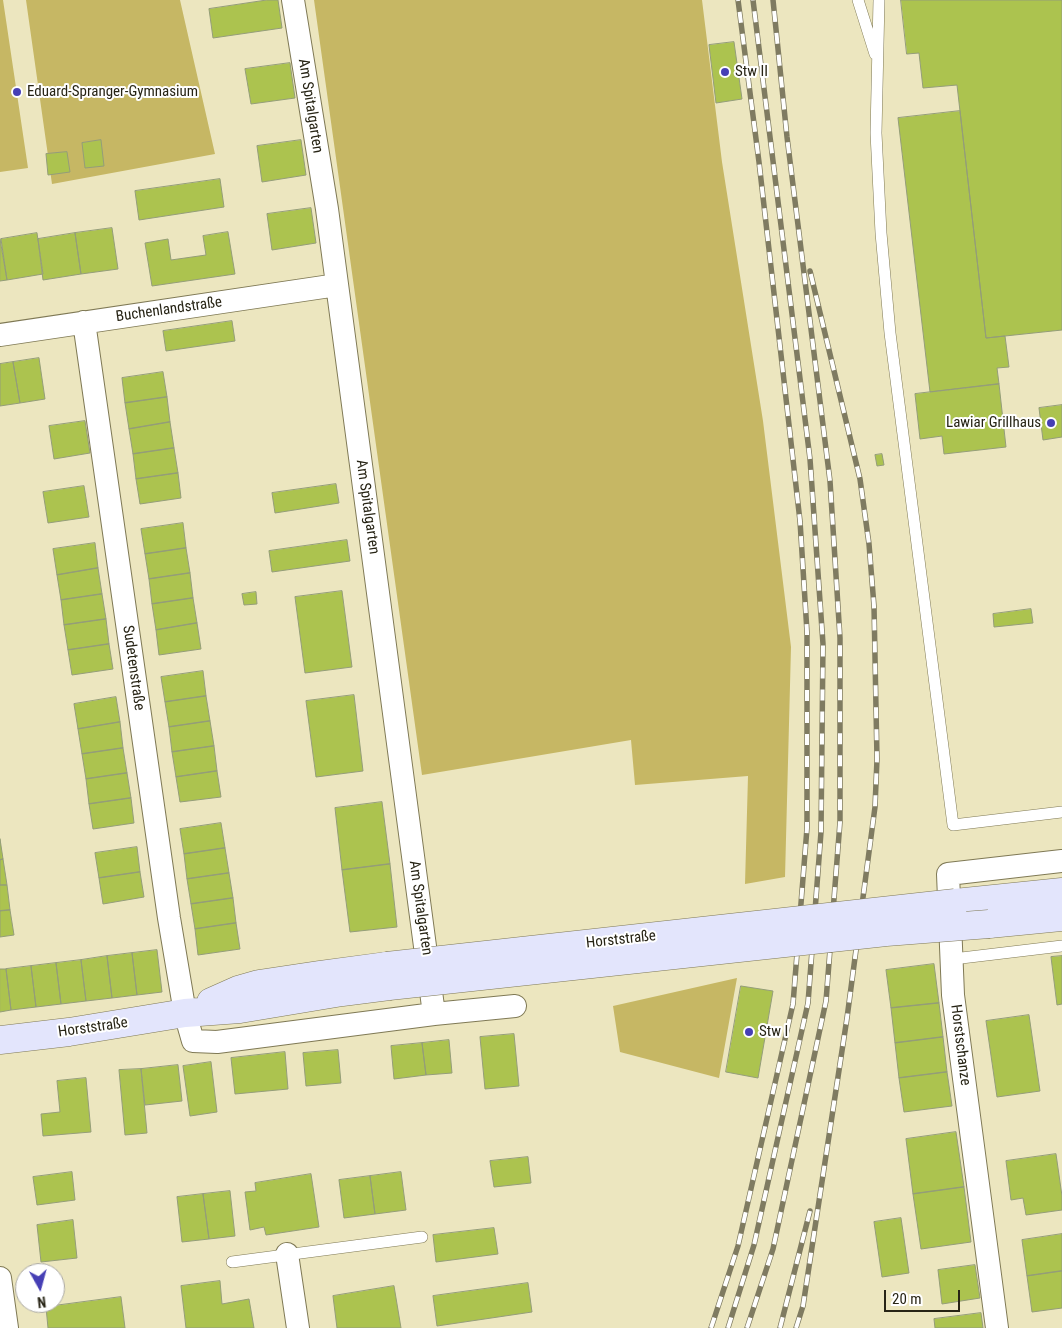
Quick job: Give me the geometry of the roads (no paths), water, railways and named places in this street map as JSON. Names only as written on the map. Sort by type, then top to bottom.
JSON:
[{"type":"street","name":"Am Spitalgarten","points":[[293,0],[327,209],[434,1014]]},
{"type":"street","name":"Buchenlandstraße","points":[[0,335],[337,285]]},
{"type":"street","name":"Sudetenstraße","points":[[84,322],[169,918],[185,1013]]},
{"type":"street","name":"Horstschanze","points":[[997,1328],[953,995],[948,874],[1062,860]]},
{"type":"street","name":"Horststraße","points":[[388,976],[1062,892]]},
{"type":"street","name":"Horststraße","points":[[0,1040],[78,1031],[185,1013],[238,990],[259,984],[319,974],[388,976],[1062,917]]},
{"type":"street","points":[[185,1013],[193,1042],[217,1042],[434,1014],[515,1006]]},
{"type":"street","points":[[287,1254],[298,1328]]},
{"type":"street","points":[[0,1278],[7,1328]]},
{"type":"lane","points":[[858,0],[877,60]]},
{"type":"lane","points":[[879,0],[876,133],[881,233],[890,333],[953,825],[1062,812]]},
{"type":"lane","points":[[952,959],[1062,946]]},
{"type":"lane","points":[[232,1262],[422,1237]]},
{"type":"railway","points":[[711,1328],[738,1246],[793,1004],[807,828],[807,632],[800,521],[759,162],[738,0]]},
{"type":"railway","points":[[728,1328],[754,1245],[808,1003],[821,832],[823,644],[810,459],[753,0]]},
{"type":"railway","points":[[747,1328],[773,1249],[826,1001],[840,822],[840,638],[830,481],[787,137],[773,0]]},
{"type":"railway","points":[[796,1328],[803,1306],[847,1018],[875,807],[877,759],[874,606],[869,544],[860,479],[810,271]]},
{"type":"railway","points":[[780,1328],[810,1211]]},
{"type":"place","name":"Stw II","points":[[725,72]]},
{"type":"place","name":"Eduard-Spranger-Gymnasium","points":[[17,92]]},
{"type":"place","name":"Lawiar Grillhaus","points":[[1051,423]]},
{"type":"place","name":"Stw I","points":[[749,1032]]}]
